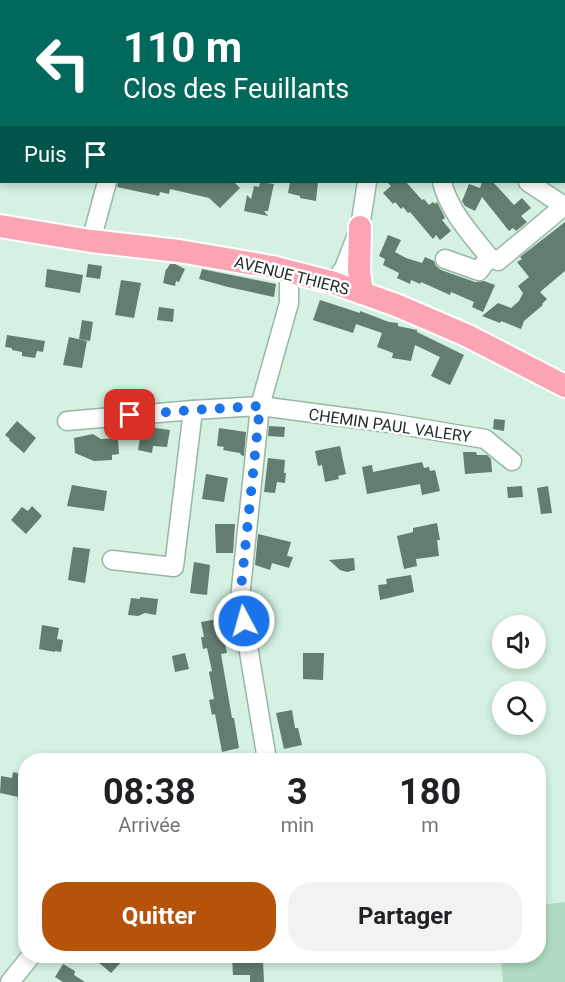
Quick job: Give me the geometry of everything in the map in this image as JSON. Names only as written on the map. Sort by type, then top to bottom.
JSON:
[{"type":"main road","name":"AVENUE THIERS","points":[[0,226],[91,241],[179,251],[272,267],[334,283],[396,305],[466,335],[565,386]]},
{"type":"main road","points":[[360,227],[358,271],[362,293]]},
{"type":"street","points":[[91,241],[107,183]]},
{"type":"street","points":[[334,283],[344,268],[360,227],[367,183]]},
{"type":"street","points":[[442,183],[453,211],[489,257],[498,261],[564,206],[530,183]]},
{"type":"street","points":[[445,260],[479,271],[489,257]]},
{"type":"street","points":[[266,753],[240,598],[260,406],[288,303],[289,272]]},
{"type":"street","name":"CHEMIN PAUL VALERY","points":[[67,421],[260,406],[389,423],[485,439],[513,461]]},
{"type":"street","points":[[112,560],[174,567],[194,410]]},
{"type":"street","points":[[9,982],[25,963]]},
{"type":"green space","points":[[565,902],[565,982],[503,982],[502,963],[546,963],[546,904]]},
{"type":"building","points":[[118,183],[235,183],[240,188],[220,208],[209,198],[170,189],[169,194],[160,192],[159,196],[117,187]]},
{"type":"building","points":[[260,183],[274,184],[268,211],[264,211],[268,216],[244,211],[247,195],[251,199],[254,186],[259,187]]},
{"type":"building","points":[[290,183],[318,183],[316,201],[288,193]]},
{"type":"building","points":[[388,183],[407,183],[429,205],[437,202],[445,218],[442,220],[451,231],[440,240],[436,235],[433,239],[410,212],[408,213],[403,207],[401,209],[395,202],[393,204],[383,193],[391,186]]},
{"type":"building","points":[[482,183],[494,183],[514,205],[522,198],[531,208],[521,216],[527,222],[516,231],[513,228],[509,231],[482,197],[475,211],[465,206],[462,201],[469,184],[480,188]]},
{"type":"building","points":[[565,222],[565,271],[540,292],[547,299],[543,305],[524,321],[521,329],[482,316],[498,303],[511,308],[519,301],[523,293],[518,286],[529,277],[517,262],[522,259],[520,257]]},
{"type":"building","points":[[388,235],[401,240],[395,252],[406,258],[422,263],[425,257],[434,261],[441,270],[475,282],[484,281],[495,285],[483,312],[472,307],[474,302],[451,292],[450,295],[421,282],[420,284],[411,280],[410,284],[397,278],[399,273],[383,265],[385,259],[379,256]]},
{"type":"building","points":[[88,264],[102,266],[100,279],[86,277]]},
{"type":"building","points":[[170,264],[185,269],[175,286],[163,283],[166,269]]},
{"type":"building","points":[[47,269],[83,275],[80,293],[45,287]]},
{"type":"building","points":[[202,269],[276,284],[274,297],[199,279]]},
{"type":"building","points":[[121,280],[141,283],[134,318],[115,315]]},
{"type":"building","points":[[320,300],[417,330],[464,355],[450,385],[431,376],[440,357],[415,345],[411,361],[392,358],[393,353],[377,347],[382,333],[356,324],[353,333],[313,320]]},
{"type":"building","points":[[159,307],[174,309],[173,322],[157,320]]},
{"type":"building","points":[[82,320],[93,322],[90,341],[79,339]]},
{"type":"building","points":[[7,335],[45,341],[43,352],[37,351],[35,358],[22,356],[22,352],[5,347]]},
{"type":"building","points":[[69,337],[87,341],[82,368],[63,365]]},
{"type":"building","points":[[494,419],[505,420],[504,431],[493,429]]},
{"type":"building","points":[[17,421],[36,438],[24,453],[5,435]]},
{"type":"building","points":[[142,426],[170,430],[167,447],[153,446],[152,453],[138,450]]},
{"type":"building","points":[[269,426],[285,427],[284,437],[268,436]]},
{"type":"building","points":[[219,428],[246,432],[244,456],[217,446]]},
{"type":"building","points":[[93,434],[101,439],[118,438],[119,454],[112,455],[112,460],[94,461],[75,453],[74,438]]},
{"type":"building","points":[[340,446],[346,474],[338,476],[339,479],[325,482],[322,465],[318,466],[315,451]]},
{"type":"building","points":[[463,452],[487,455],[491,459],[492,472],[465,474]]},
{"type":"building","points":[[268,458],[285,460],[285,483],[277,482],[275,493],[264,492]]},
{"type":"building","points":[[422,462],[424,468],[429,467],[430,471],[435,470],[440,491],[422,495],[420,484],[367,494],[362,467],[372,465],[373,472]]},
{"type":"building","points":[[206,474],[228,478],[224,502],[202,499]]},
{"type":"building","points":[[72,485],[107,491],[104,511],[67,506]]},
{"type":"building","points":[[522,486],[523,497],[508,498],[507,487]]},
{"type":"building","points":[[548,486],[552,513],[541,514],[537,488]]},
{"type":"building","points":[[32,506],[42,516],[26,534],[11,520],[22,507],[28,511]]},
{"type":"building","points":[[437,523],[440,540],[437,540],[439,556],[416,559],[417,566],[404,569],[397,536],[413,532],[413,528]]},
{"type":"building","points":[[215,524],[235,524],[233,553],[216,553]]},
{"type":"building","points":[[258,534],[291,542],[287,556],[293,557],[289,568],[272,563],[270,570],[255,565]]},
{"type":"building","points":[[73,547],[90,549],[85,583],[68,580]]},
{"type":"building","points":[[354,558],[355,570],[347,572],[340,570],[329,560]]},
{"type":"building","points":[[194,562],[210,565],[207,595],[190,593]]},
{"type":"building","points":[[411,575],[414,592],[380,600],[378,585],[387,584],[386,579]]},
{"type":"building","points":[[140,597],[158,599],[156,615],[145,613],[138,616],[128,615],[131,598],[140,599]]},
{"type":"building","points":[[217,619],[220,634],[223,633],[227,653],[221,654],[239,748],[222,752],[215,714],[212,715],[209,700],[214,699],[209,672],[212,671],[207,648],[203,649],[201,637],[204,637],[201,622]]},
{"type":"building","points":[[42,625],[59,628],[57,639],[63,640],[61,652],[39,649]]},
{"type":"building","points":[[185,653],[189,669],[175,672],[172,656]]},
{"type":"building","points":[[303,653],[324,653],[323,680],[303,679]]},
{"type":"building","points":[[292,710],[295,728],[298,728],[302,745],[284,749],[276,713]]},
{"type":"building","points":[[13,772],[18,773],[18,797],[0,793],[1,776],[12,778]]},
{"type":"building","points":[[99,963],[120,963],[111,973]]},
{"type":"building","points":[[232,963],[263,963],[264,982],[250,982],[250,975],[233,975]]},
{"type":"building","points":[[63,964],[75,971],[74,975],[85,982],[63,982],[55,977]]},
{"type":"route","points":[[130,415],[260,406],[240,598],[244,621]]}]
